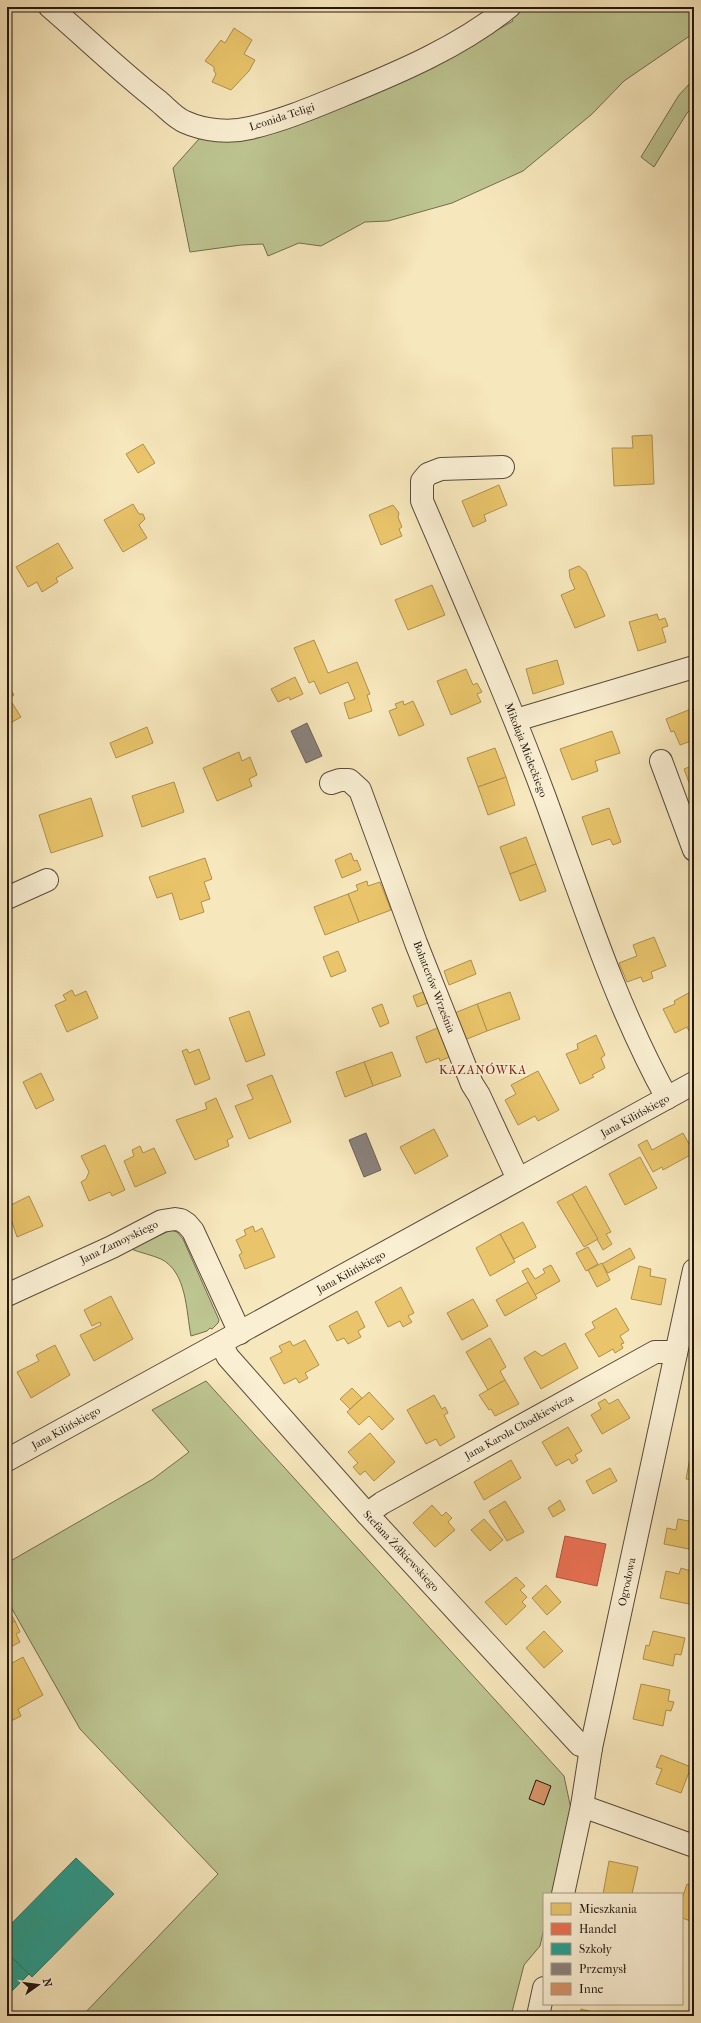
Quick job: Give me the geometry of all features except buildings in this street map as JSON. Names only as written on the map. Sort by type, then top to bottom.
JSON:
[{"type":"street","name":"Leonida Teligi","points":[[50,7],[87,38],[130,79],[185,122],[217,131],[250,129],[318,105],[396,74],[462,39],[509,7]]},
{"type":"street","name":"Mikołaja Mieleckiego","points":[[503,467],[441,470],[428,474],[422,481],[422,501],[516,720],[604,962],[627,1017],[667,1098]]},
{"type":"street","points":[[516,720],[694,667]]},
{"type":"street","points":[[661,761],[694,850]]},
{"type":"street","name":"Bohaterów Września","points":[[331,783],[348,780],[360,790],[416,943],[472,1084],[479,1095],[518,1179]]},
{"type":"street","points":[[7,898],[48,880]]},
{"type":"street","name":"Jana Kilińskiego","points":[[7,1460],[221,1344],[694,1083]]},
{"type":"street","name":"Jana Zamoyskiego","points":[[7,1295],[112,1247],[162,1221],[175,1219],[187,1224],[193,1231],[240,1333]]},
{"type":"street","name":"Ogrodowa","points":[[564,1893],[582,1806],[591,1748],[694,1270]]},
{"type":"street","name":"Stefana Żółkiewskiego","points":[[221,1344],[228,1357],[367,1514],[580,1745],[591,1748]]},
{"type":"street","name":"Jana Karola Chodkiewicza","points":[[367,1514],[382,1503],[655,1352],[676,1352]]},
{"type":"street","points":[[582,1806],[694,1846]]},
{"type":"street","points":[[538,2016],[543,1993]]},
{"type":"green space","points":[[500,7],[694,7],[694,33],[624,81],[592,114],[523,171],[452,203],[388,221],[365,222],[321,246],[299,243],[268,256],[263,244],[241,245],[190,252],[173,168],[207,130],[344,89],[464,49],[513,21]]},
{"type":"green space","points":[[694,79],[694,106],[687,113],[654,167],[641,157],[679,95]]},
{"type":"green space","points":[[171,1230],[177,1232],[183,1239],[219,1320],[212,1329],[210,1328],[207,1331],[191,1336],[184,1293],[181,1282],[176,1273],[170,1265],[161,1259],[131,1249]]},
{"type":"green space","points":[[206,1381],[564,1776],[571,1809],[552,1893],[543,1893],[543,1932],[540,1946],[524,1965],[511,2016],[82,2016],[218,1874],[80,1729],[7,1600],[7,1563],[153,1479],[189,1452],[152,1410]]},
{"type":"district","name":"KAZANÓWKA","points":[[483,1070]]}]
